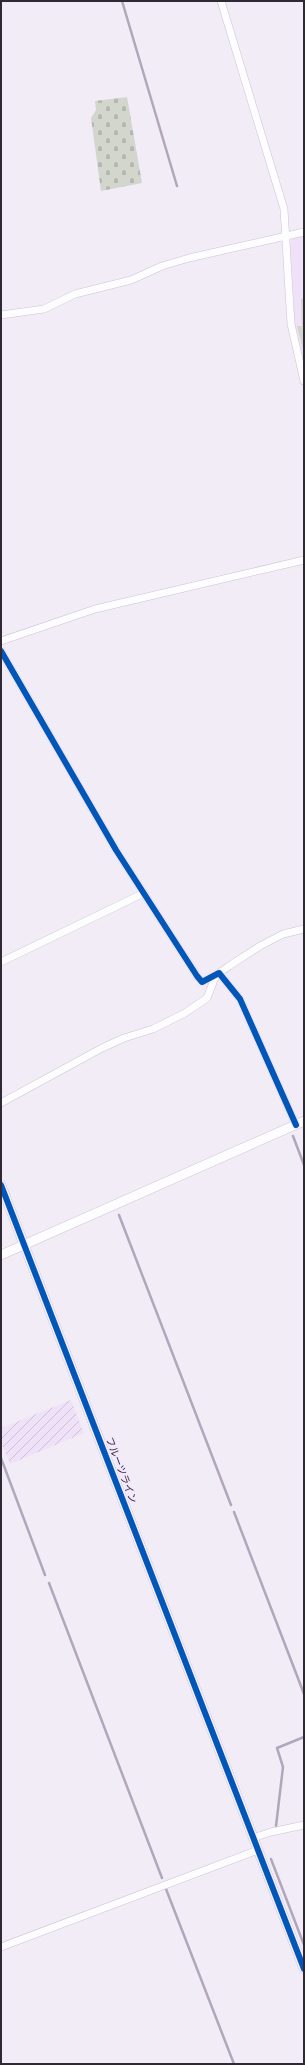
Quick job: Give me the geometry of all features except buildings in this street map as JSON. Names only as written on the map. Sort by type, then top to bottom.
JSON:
[{"type":"street","points":[[221,1],[284,209],[291,324],[304,381]]},
{"type":"street","points":[[1,315],[44,309],[75,294],[131,280],[162,266],[189,258],[304,232]]},
{"type":"street","points":[[1,641],[95,609],[304,560]]},
{"type":"street","points":[[1,651],[116,850],[202,982],[219,973],[260,946],[284,934],[304,929]]},
{"type":"street","points":[[1,962],[144,894]]},
{"type":"street","points":[[1,1103],[102,1048],[124,1038],[153,1029],[185,1013],[207,998],[211,986],[219,973]]},
{"type":"street","points":[[1,1255],[300,1123],[240,999],[219,973]]},
{"type":"street","name":"フルーツライン","points":[[1,1185],[304,1969]]},
{"type":"street","points":[[253,1838],[271,1832],[304,1826]]},
{"type":"street","points":[[1,1947],[258,1850]]},
{"type":"shaded area","points":[[304,236],[304,368],[295,327],[290,242],[293,238]]},
{"type":"shaded area","points":[[71,1400],[84,1433],[10,1464],[1,1443],[1,1428]]},
{"type":"green space","points":[[127,97],[142,183],[101,191],[91,118],[96,110],[95,101]]},
{"type":"green space","points":[[304,298],[304,354],[297,326],[302,326],[301,299]]},
{"type":"waterway","points":[[122,1],[177,186]]},
{"type":"waterway","points":[[293,1136],[304,1165]]},
{"type":"waterway","points":[[119,1215],[231,1505]]},
{"type":"waterway","points":[[1,1458],[45,1575]]},
{"type":"waterway","points":[[234,1512],[304,1694]]},
{"type":"waterway","points":[[49,1583],[162,1878]]},
{"type":"waterway","points":[[276,1826],[283,1767],[277,1748],[304,1737]]},
{"type":"waterway","points":[[271,1859],[304,1945]]},
{"type":"waterway","points":[[166,1889],[234,2064]]},
{"type":"cycle path","points":[[1,651],[116,850],[197,976],[202,982],[219,973],[240,999],[296,1125]]},
{"type":"cycle path","points":[[1,1185],[304,1969]]}]
